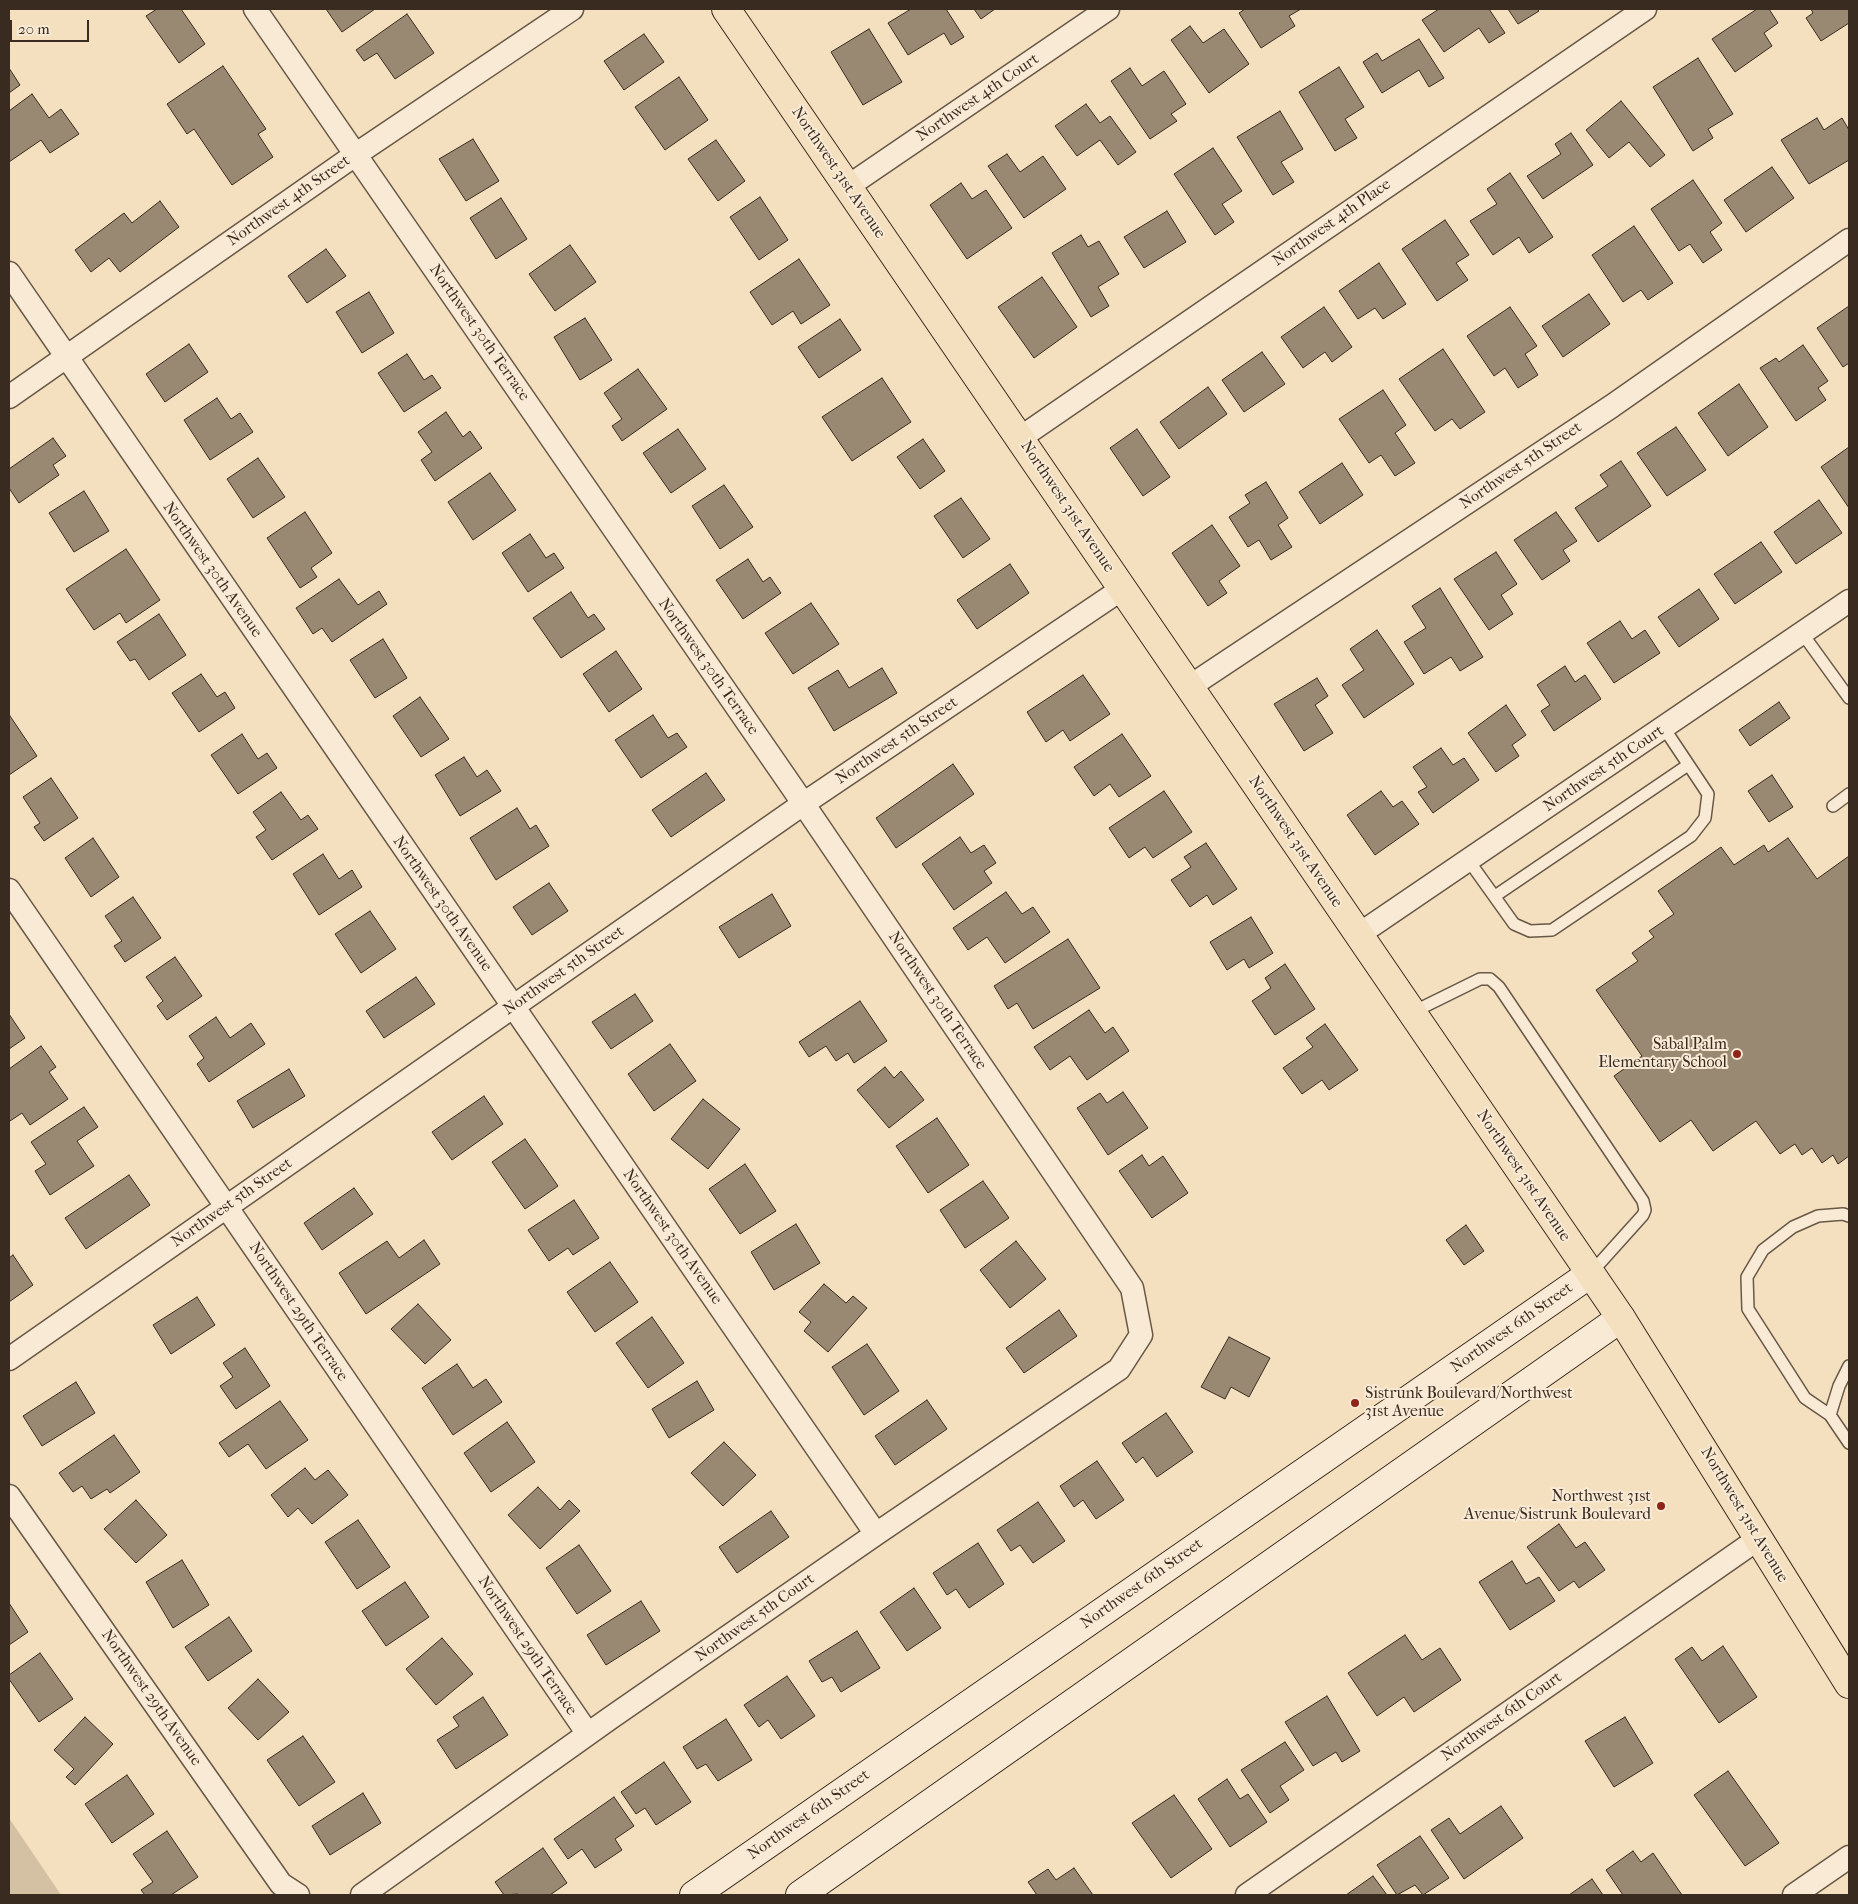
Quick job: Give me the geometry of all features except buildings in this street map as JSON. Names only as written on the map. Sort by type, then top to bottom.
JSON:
[{"type":"main road","name":"Northwest 31st Avenue","points":[[726,9],[1621,1318],[1849,1684]]},
{"type":"street","name":"Northwest 30th Terrace","points":[[255,9],[803,804],[1132,1288],[1141,1335]]},
{"type":"street","name":"Northwest 4th Street","points":[[9,397],[355,155],[572,9]]},
{"type":"street","name":"Northwest 4th Court","points":[[848,187],[1108,9]]},
{"type":"street","name":"Northwest 4th Place","points":[[1020,438],[1644,9]]},
{"type":"street","name":"Northwest 5th Street","points":[[1190,687],[1612,406],[1849,240]]},
{"type":"street","name":"Northwest 30th Avenue","points":[[9,273],[876,1534]]},
{"type":"street","name":"Northwest 5th Street","points":[[9,1359],[803,804],[1122,589]]},
{"type":"street","name":"Northwest 5th Court","points":[[1358,935],[1849,601]]},
{"type":"street","name":"Northwest 29th Terrace","points":[[9,890],[588,1734]]},
{"type":"street","name":"Northwest 6th Street","points":[[694,1895],[1590,1274]]},
{"type":"street","points":[[800,1895],[1621,1318]]},
{"type":"street","name":"Northwest 5th Court","points":[[362,1895],[588,1734],[876,1534],[1119,1369],[1141,1335]]},
{"type":"street","name":"Northwest 29th Avenue","points":[[9,1496],[281,1884],[298,1895]]},
{"type":"street","name":"Northwest 6th Court","points":[[1246,1895],[1758,1539]]},
{"type":"street","points":[[1794,1895],[1849,1857]]},
{"type":"lane","points":[[1802,633],[1849,698]]},
{"type":"lane","points":[[1469,861],[1514,924],[1530,931],[1552,930],[1593,903],[1691,836],[1705,818],[1708,794],[1664,728]]},
{"type":"lane","points":[[1495,896],[1688,765]]},
{"type":"lane","points":[[1833,806],[1849,794]]},
{"type":"lane","points":[[1411,1012],[1480,979],[1490,979],[1499,987],[1643,1201],[1645,1210],[1643,1215],[1590,1274]]},
{"type":"lane","points":[[1849,1216],[1843,1214],[1818,1216],[1793,1227],[1763,1250],[1747,1277],[1748,1308],[1805,1398],[1830,1415],[1849,1443]]},
{"type":"lane","points":[[1830,1415],[1839,1386],[1849,1366]]},
{"type":"shaded area","points":[[9,1818],[61,1895],[9,1895]]},
{"type":"place","name":"Sabal Palm Elementary School","points":[[1737,1054]]},
{"type":"place","name":"Sistrunk Boulevard/Northwest 31st Avenue","points":[[1355,1403]]},
{"type":"place","name":"Northwest 31st Avenue/Sistrunk Boulevard","points":[[1661,1506]]}]
